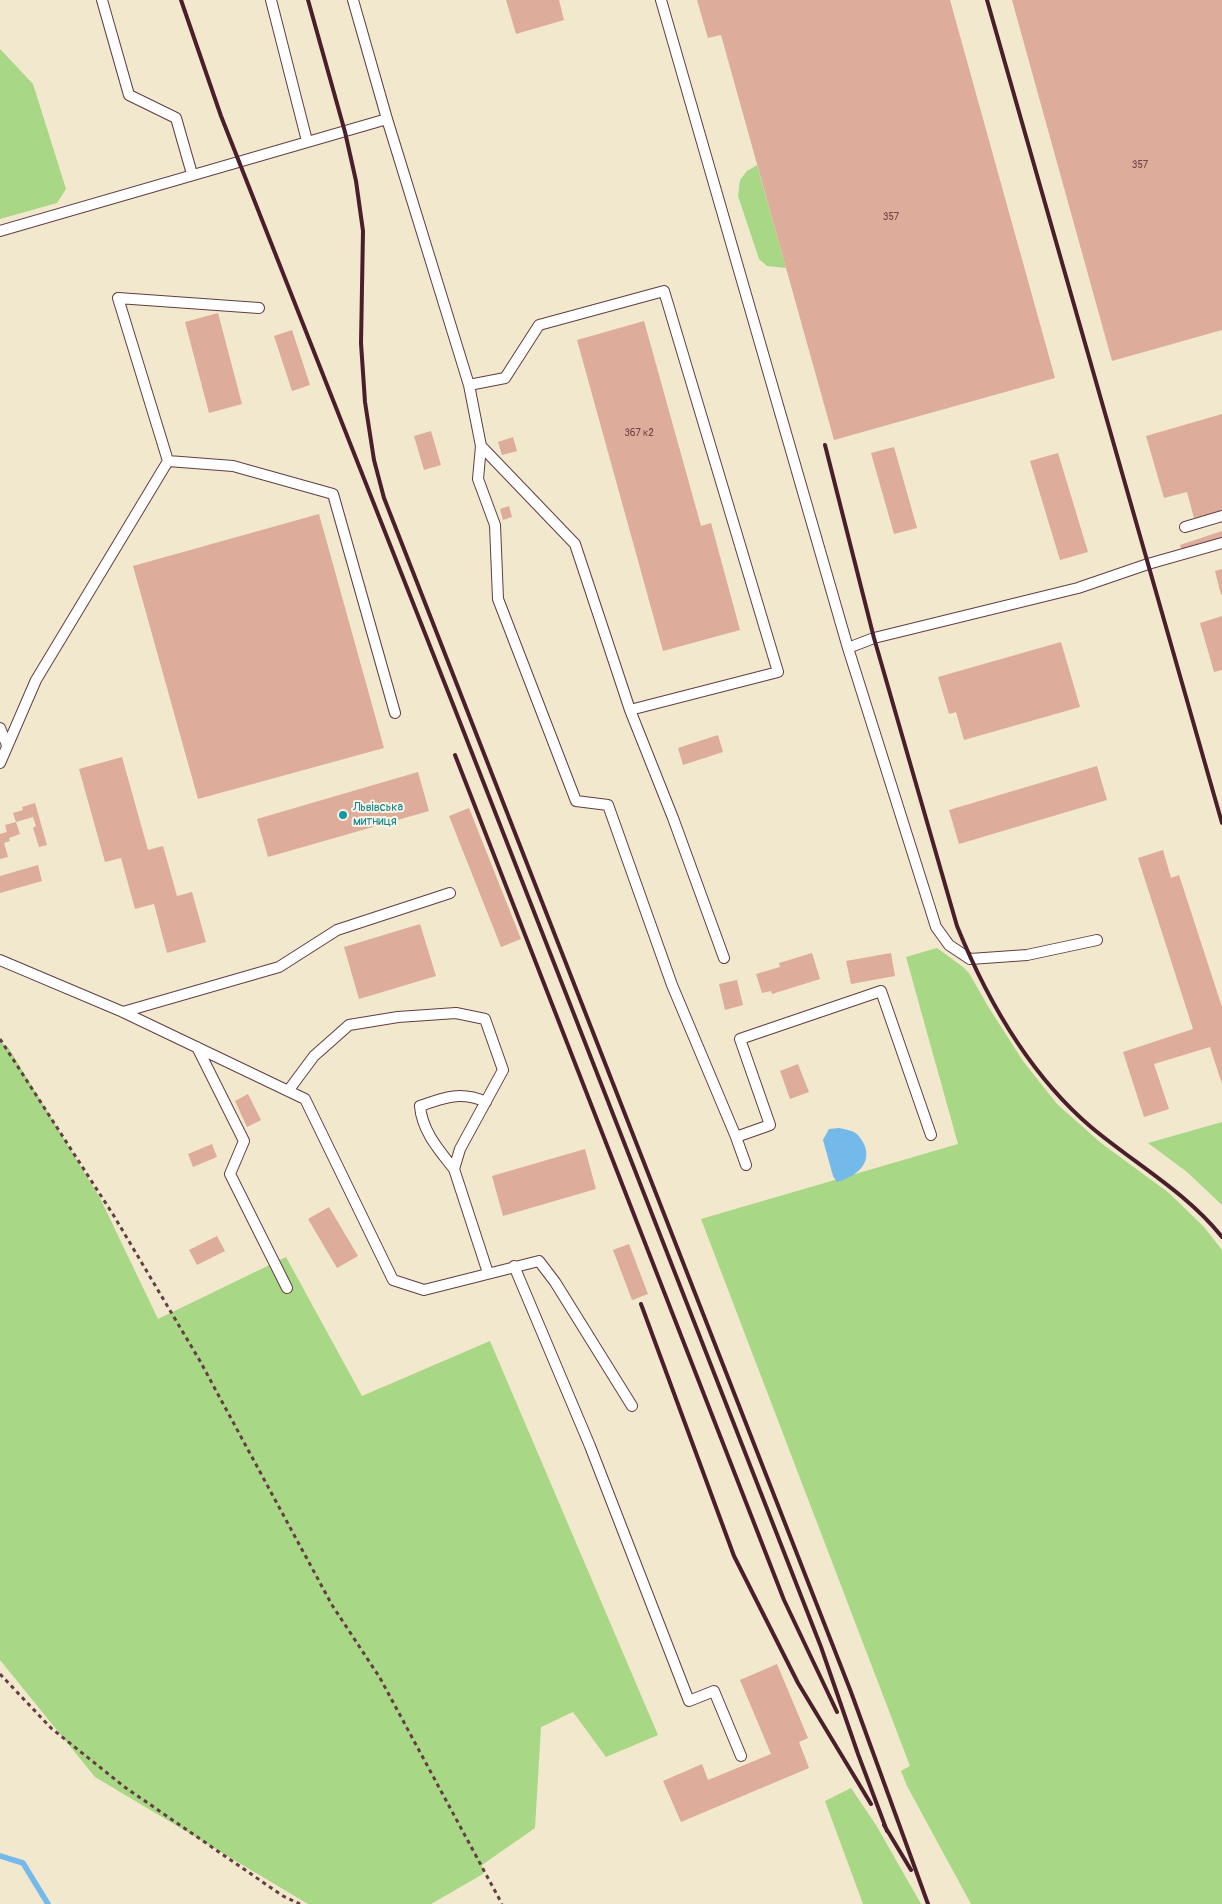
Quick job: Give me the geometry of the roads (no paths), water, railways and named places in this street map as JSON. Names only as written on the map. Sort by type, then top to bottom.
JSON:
[{"type":"lane","points":[[102,0],[129,95],[176,118],[192,174]]},
{"type":"lane","points":[[270,0],[307,142]]},
{"type":"lane","points":[[353,0],[387,119],[469,385],[481,446],[478,479],[495,525],[498,599],[576,801],[608,806],[672,985],[746,1165]]},
{"type":"lane","points":[[661,0],[848,648],[936,927],[949,945],[970,959],[1027,955],[1097,940]]},
{"type":"lane","points":[[0,231],[387,119]]},
{"type":"lane","points":[[469,385],[505,378],[539,325],[664,291],[778,672],[630,710]]},
{"type":"lane","points":[[0,763],[36,680],[168,460],[118,298],[258,308]]},
{"type":"lane","points":[[481,446],[575,544],[630,710],[673,818],[724,958]]},
{"type":"lane","points":[[168,460],[234,466],[332,494],[394,713]]},
{"type":"lane","points":[[1185,527],[1222,516]]},
{"type":"lane","points":[[848,648],[874,638],[1078,588],[1148,564],[1222,543]]},
{"type":"lane","points":[[0,728],[7,744]]},
{"type":"lane","points":[[123,1012],[279,967],[337,930],[450,892]]},
{"type":"lane","points":[[0,960],[123,1012],[305,1099],[393,1280],[424,1290],[539,1261],[555,1282],[632,1406]]},
{"type":"lane","points":[[736,1137],[770,1126],[740,1039],[881,991],[931,1135]]},
{"type":"lane","points":[[288,1091],[314,1056],[349,1026],[398,1017],[456,1013],[485,1020],[503,1070],[460,1149],[454,1169]]},
{"type":"lane","points":[[197,1047],[244,1141],[230,1174],[286,1288]]},
{"type":"lane","points":[[486,1102],[474,1097],[448,1096],[420,1106],[421,1118],[434,1143],[454,1169],[488,1273]]},
{"type":"lane","points":[[514,1266],[590,1446],[689,1701],[714,1691],[741,1756]]},
{"type":"water","points":[[839,1128],[852,1131],[858,1136],[864,1144],[866,1158],[861,1169],[850,1177],[837,1182],[833,1176],[823,1140],[829,1129]]},
{"type":"waterway","points":[[0,1856],[23,1863],[48,1904]]},
{"type":"railway","points":[[181,0],[221,116],[821,1647],[887,1831]]},
{"type":"railway","points":[[308,0],[345,132],[356,181],[363,231],[361,343],[365,402],[374,460],[384,498],[851,1692],[928,1904]]},
{"type":"railway","points":[[987,0],[1222,823]]},
{"type":"railway","points":[[825,445],[874,638],[957,926],[982,981],[1012,1035],[1049,1084],[1069,1106],[1108,1141],[1193,1206],[1222,1237]]},
{"type":"railway","points":[[455,755],[784,1600],[837,1712]]},
{"type":"railway","points":[[641,1304],[734,1556],[798,1683],[871,1804]]},
{"type":"railway","points":[[884,1825],[911,1870]]},
{"type":"place","name":"Львівська митниця","points":[[343,815]]}]
